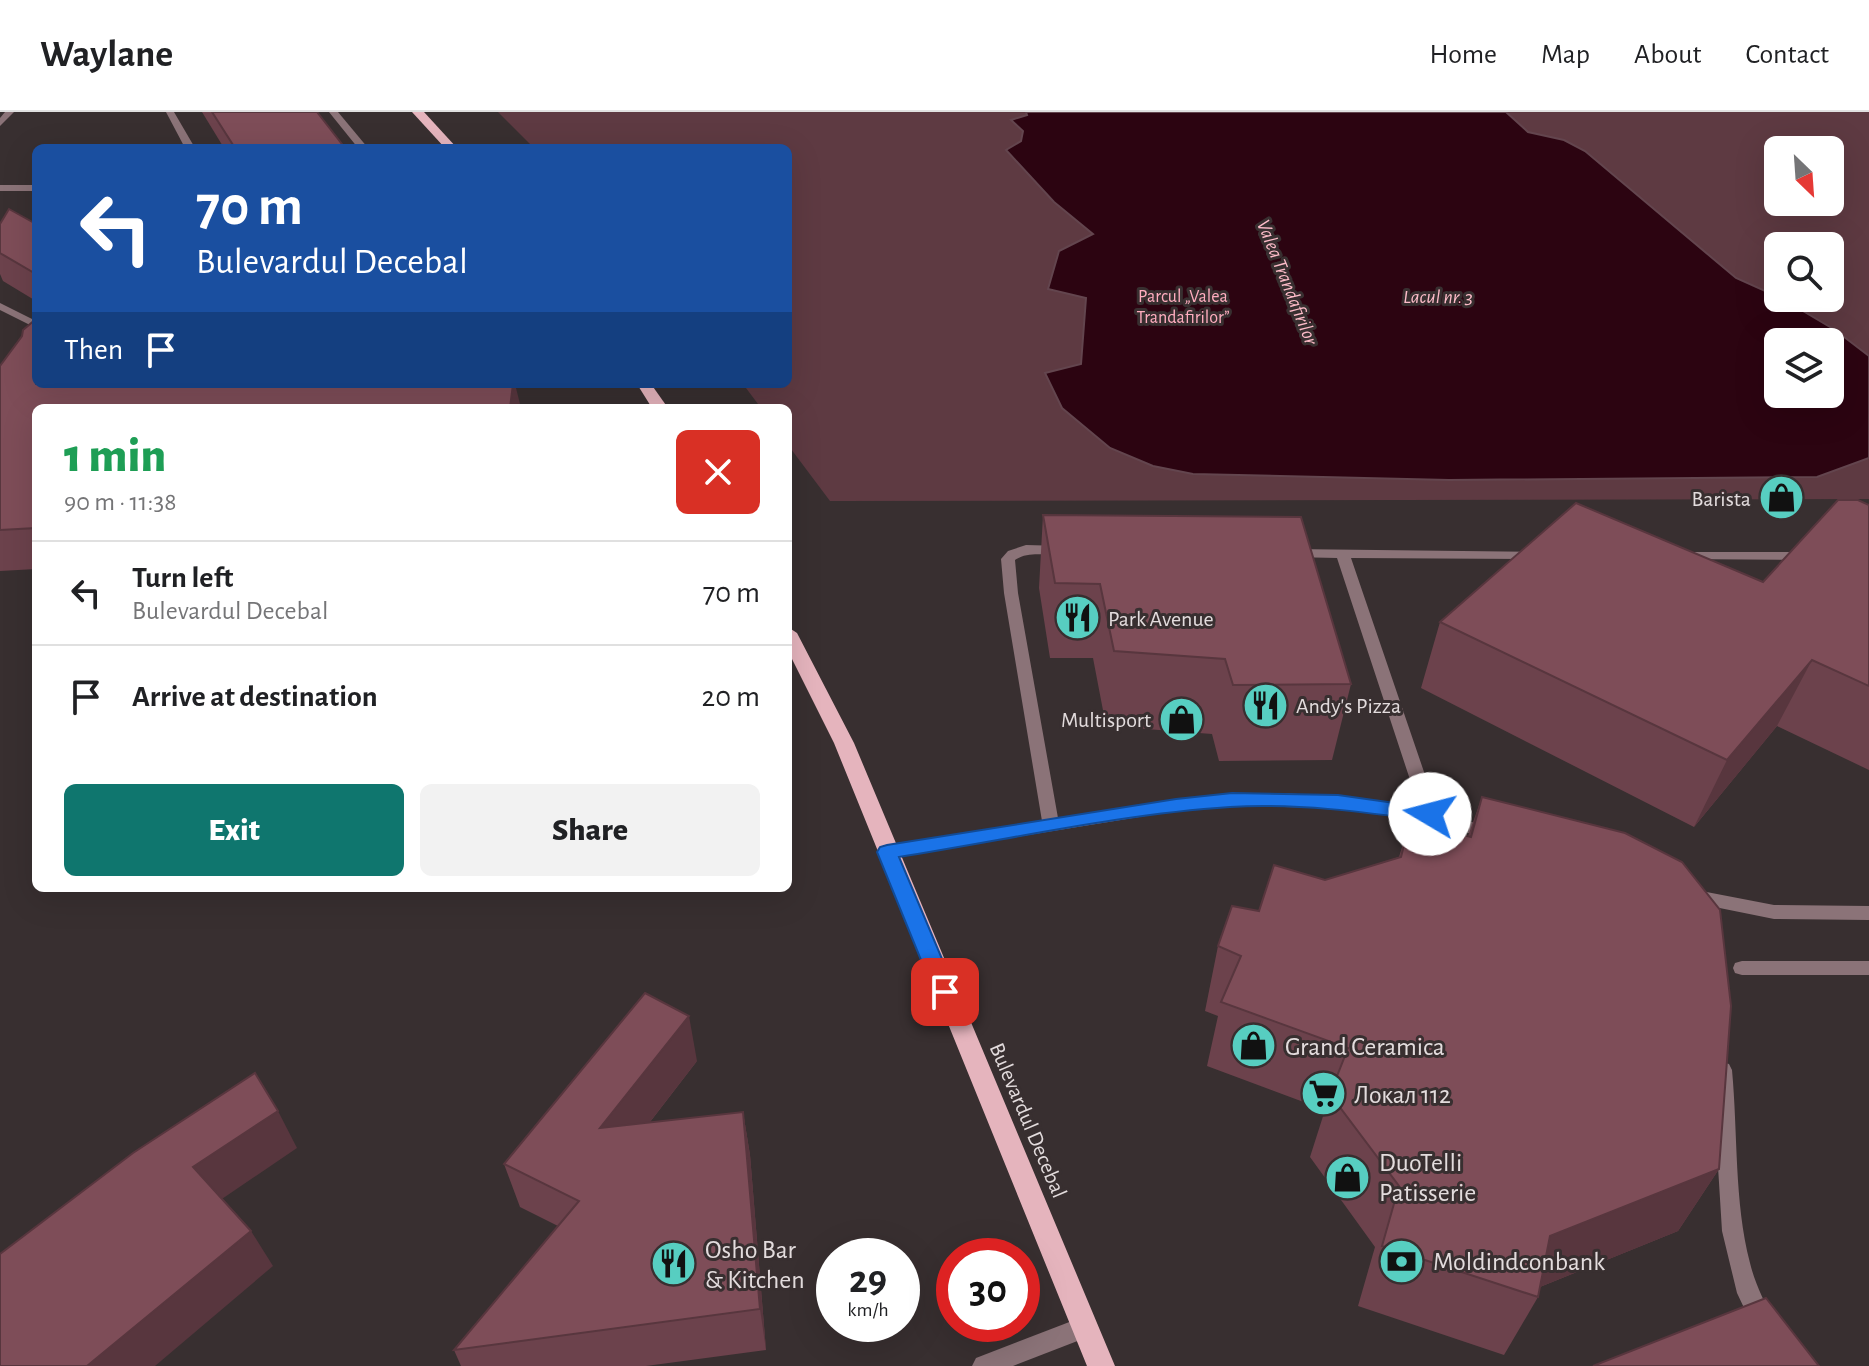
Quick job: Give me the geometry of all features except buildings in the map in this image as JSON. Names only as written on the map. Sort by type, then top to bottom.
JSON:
[{"type":"main road","points":[[418,112],[447,144]]},
{"type":"main road","name":"Bulevardul Decebal","points":[[792,641],[844,743],[1101,1366]]},
{"type":"street","points":[[0,123],[10,112]]},
{"type":"street","points":[[170,112],[188,144]]},
{"type":"street","points":[[333,112],[360,144]]},
{"type":"street","points":[[0,188],[32,188]]},
{"type":"street","points":[[0,306],[32,323]]},
{"type":"street","points":[[1051,825],[1011,593],[1008,559],[1013,553],[1023,550],[1084,550]]},
{"type":"street","points":[[1282,553],[1554,555]]},
{"type":"street","points":[[1343,554],[1430,814]]},
{"type":"street","points":[[1662,555],[1817,556]]},
{"type":"street","points":[[887,852],[1176,805],[1232,800],[1338,802],[1430,814],[1510,839]]},
{"type":"street","points":[[1674,890],[1774,912],[1869,913]]},
{"type":"street","points":[[1722,981],[1742,968],[1869,968]]},
{"type":"street","points":[[1720,1047],[1728,1122],[1735,1249],[1753,1307],[1774,1342]]},
{"type":"street","points":[[984,1366],[1085,1327]]},
{"type":"green space","name":"Parcul „Valea Trandafirilor”","points":[[498,112],[1869,112],[1869,499],[830,501],[792,450],[792,404],[758,404],[746,388],[792,388],[792,144],[530,144]]},
{"type":"water","name":"Lacul nr. 3","points":[[1026,112],[1506,112],[1528,132],[1564,140],[1585,151],[1736,278],[1764,290],[1764,312],[1805,312],[1832,328],[1764,328],[1764,408],[1844,408],[1844,337],[1869,356],[1869,458],[1817,477],[1449,480],[1193,474],[1153,466],[1110,448],[1062,408],[1045,373],[1081,364],[1086,298],[1048,289],[1059,251],[1093,234],[1054,202],[1006,150],[1021,141],[1023,131],[1011,120],[1027,115]]},
{"type":"place","name":"Barista","points":[[1782,498]]},
{"type":"place","name":"Park Avenue","points":[[1077,618]]},
{"type":"place","name":"Andy's Pizza","points":[[1265,705]]},
{"type":"place","name":"Multisport","points":[[1182,719]]},
{"type":"place","name":"Grand Ceramica","points":[[1254,1046]]},
{"type":"place","name":"Локал 112","points":[[1323,1094]]},
{"type":"place","name":"DuoTelli Patisserie","points":[[1348,1177]]},
{"type":"place","name":"Moldindconbank","points":[[1402,1261]]},
{"type":"place","name":"Osho Bar & Kitchen","points":[[674,1264]]},
{"type":"route","points":[[945,992],[887,852],[1176,805],[1232,800],[1338,802],[1430,814]]},
{"type":"water label","name":"Valea Trandafirilor","points":[[1288,282]]}]
